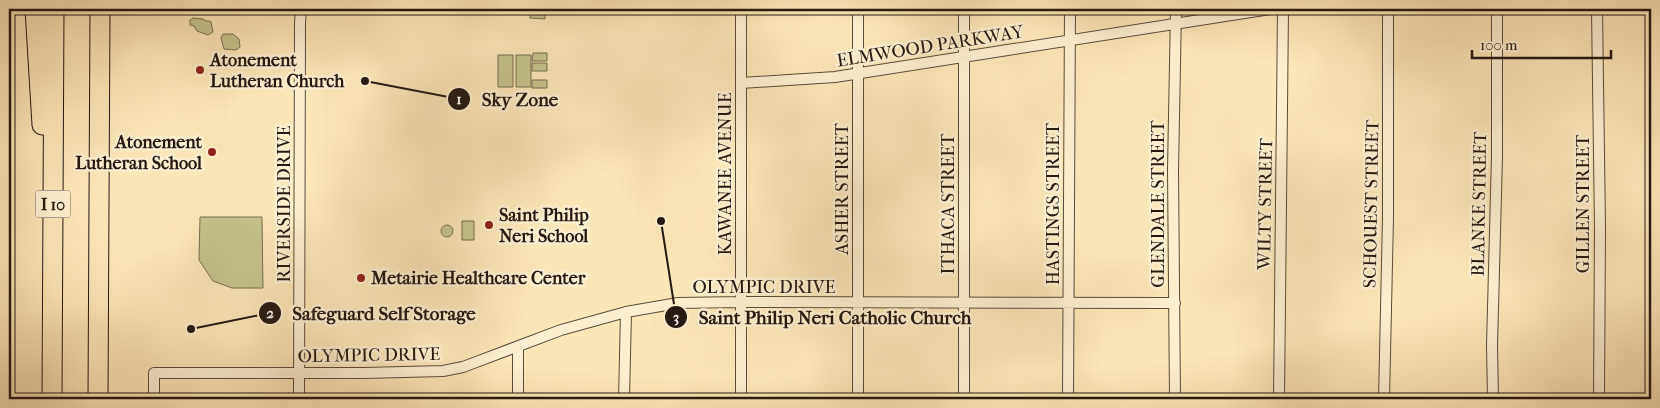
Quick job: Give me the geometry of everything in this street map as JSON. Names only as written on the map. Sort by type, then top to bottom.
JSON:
[{"type":"highway","points":[[36,9],[52,317]]},
{"type":"highway","name":"I 10","points":[[52,399],[54,9]]},
{"type":"highway","points":[[98,399],[100,9]]},
{"type":"street","name":"RIVERSIDE DRIVE","points":[[300,399],[301,9]]},
{"type":"street","name":"KAWANEE AVENUE","points":[[741,9],[741,399]]},
{"type":"street","name":"ASHER STREET","points":[[858,9],[858,399]]},
{"type":"street","name":"ITHACA STREET","points":[[964,9],[964,399]]},
{"type":"street","name":"HASTINGS STREET","points":[[1068,399],[1070,9]]},
{"type":"street","name":"GLENDALE STREET","points":[[1175,399],[1173,170],[1176,9]]},
{"type":"street","name":"ELMWOOD PARKWAY","points":[[741,83],[835,77],[1270,9]]},
{"type":"street","name":"WILTY STREET","points":[[1279,399],[1283,9]]},
{"type":"street","name":"SCHOUEST STREET","points":[[1384,399],[1388,218],[1388,9]]},
{"type":"street","name":"BLANKE STREET","points":[[1493,399],[1492,346],[1497,156],[1496,9]]},
{"type":"street","name":"GILLEN STREET","points":[[1597,9],[1600,227],[1599,399]]},
{"type":"street","name":"OLYMPIC DRIVE","points":[[154,399],[154,373],[443,371],[463,367],[561,330],[626,312],[678,303],[1175,303]]},
{"type":"street","points":[[624,399],[626,312]]},
{"type":"street","points":[[518,347],[518,399]]},
{"type":"shaded area","points":[[530,9],[545,9],[545,19],[530,18]]},
{"type":"shaded area","points":[[193,18],[211,22],[213,32],[208,35],[197,31],[194,26],[190,25],[190,20]]},
{"type":"shaded area","points":[[223,34],[233,34],[239,39],[240,47],[236,50],[224,49],[221,38]]},
{"type":"shaded area","points":[[533,53],[547,53],[547,61],[532,61]]},
{"type":"shaded area","points":[[498,55],[513,55],[513,87],[498,87]]},
{"type":"shaded area","points":[[516,55],[531,55],[531,87],[516,87]]},
{"type":"shaded area","points":[[532,63],[547,63],[547,71],[532,71]]},
{"type":"shaded area","points":[[532,80],[547,80],[547,88],[532,88]]},
{"type":"shaded area","points":[[200,217],[262,217],[263,288],[232,288],[213,281],[199,260]]},
{"type":"shaded area","points":[[462,221],[474,221],[474,240],[462,240]]},
{"type":"shaded area","points":[[449,225],[452,226],[452,236],[445,237],[442,236],[441,229],[442,226]]},
{"type":"place","name":"Atonement Lutheran Church","points":[[200,70]]},
{"type":"place","name":"Sky Zone","points":[[365,81]]},
{"type":"place","name":"Atonement Lutheran School","points":[[212,152]]},
{"type":"place","name":"Saint Philip Neri Catholic Church","points":[[661,221]]},
{"type":"place","name":"Saint Philip Neri School","points":[[489,225]]},
{"type":"place","name":"Metairie Healthcare Center","points":[[361,278]]},
{"type":"place","name":"Safeguard Self Storage","points":[[191,329]]}]
